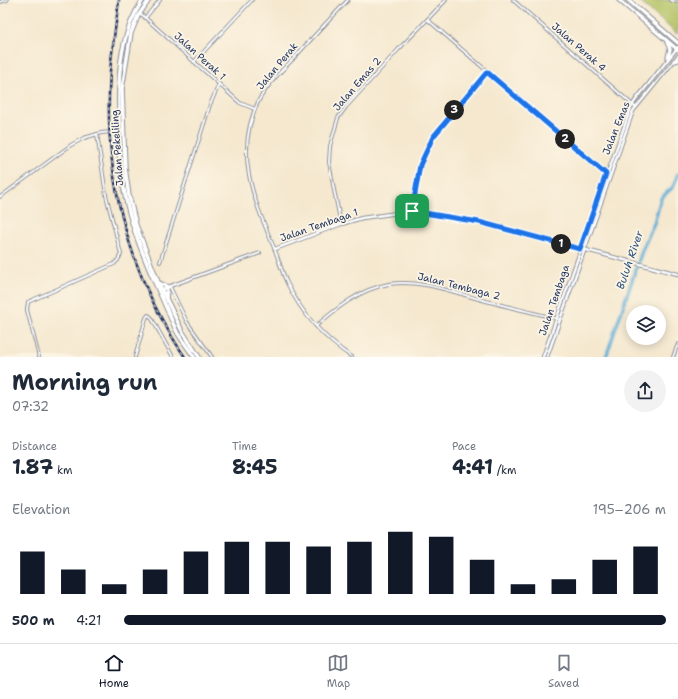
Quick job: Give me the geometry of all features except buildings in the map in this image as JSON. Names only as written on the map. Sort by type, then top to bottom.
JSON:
[{"type":"main road","name":"Jalan Pekeliling","points":[[144,0],[138,12],[129,41],[122,89],[121,169],[132,226],[178,333],[194,357]]},
{"type":"main road","name":"Jalan Pekeliling","points":[[138,12],[148,0]]},
{"type":"main road","points":[[619,0],[677,49]]},
{"type":"main road","points":[[628,0],[678,43]]},
{"type":"main road","points":[[668,34],[678,39]]},
{"type":"main road","points":[[665,39],[670,49],[668,58]]},
{"type":"main road","name":"Jalan Emas","points":[[580,249],[625,122],[634,106],[668,58],[677,49]]},
{"type":"main road","name":"Jalan Emas","points":[[584,250],[634,106],[676,61],[678,56]]},
{"type":"main road","name":"Jalan Pekeliling","points":[[121,131],[129,196],[136,224],[161,291],[182,331],[200,357]]},
{"type":"main road","name":"Jalan Tembaga 1","points":[[275,249],[341,224],[362,218],[412,211],[474,221],[678,274]]},
{"type":"main road","name":"Jalan Tembaga","points":[[547,357],[580,249]]},
{"type":"main road","name":"Jalan Tembaga","points":[[543,357],[584,250]]},
{"type":"main road","points":[[158,282],[168,288],[166,299]]},
{"type":"street","points":[[0,2],[7,0]]},
{"type":"street","points":[[145,18],[160,0]]},
{"type":"street","points":[[194,62],[252,0]]},
{"type":"street","name":"Jalan Perak","points":[[348,0],[277,76],[265,91],[255,109],[248,138],[246,158],[249,178],[287,282],[302,310],[322,334],[352,357]]},
{"type":"street","name":"Jalan Emas 2","points":[[341,224],[330,162],[330,146],[338,118],[346,107],[446,0]]},
{"type":"street","name":"Jalan Perak 4","points":[[513,0],[634,106]]},
{"type":"street","points":[[670,0],[678,2]]},
{"type":"street","name":"Jalan Perak 1","points":[[138,12],[240,103],[255,109]]},
{"type":"street","points":[[428,20],[606,174]]},
{"type":"street","points":[[412,211],[420,165],[433,137],[487,72]]},
{"type":"street","points":[[160,262],[210,106],[219,84]]},
{"type":"street","points":[[0,197],[71,145],[84,138],[97,134],[121,131]]},
{"type":"street","points":[[39,357],[27,310],[27,303],[114,264],[121,254],[106,195],[97,134]]},
{"type":"street","points":[[161,291],[260,254]]},
{"type":"street","name":"Jalan Tembaga 2","points":[[316,326],[353,298],[377,287],[401,283],[435,287],[558,319]]},
{"type":"street","points":[[168,288],[187,322],[212,357]]},
{"type":"street","points":[[135,357],[148,315],[151,317],[173,357]]},
{"type":"street","points":[[673,357],[678,344]]},
{"type":"green space","points":[[638,0],[678,0],[678,33],[676,33]]},
{"type":"waterway","name":"Buluh River","points":[[606,357],[643,248],[654,223],[661,198],[673,187],[678,174]]},
{"type":"railway","points":[[119,0],[110,72],[109,110],[115,185],[123,221],[134,256],[148,291],[165,325],[185,357]]},
{"type":"route","points":[[487,72],[606,174],[580,249],[462,218],[412,211],[418,172],[425,152],[433,137],[440,126],[487,72]]}]
